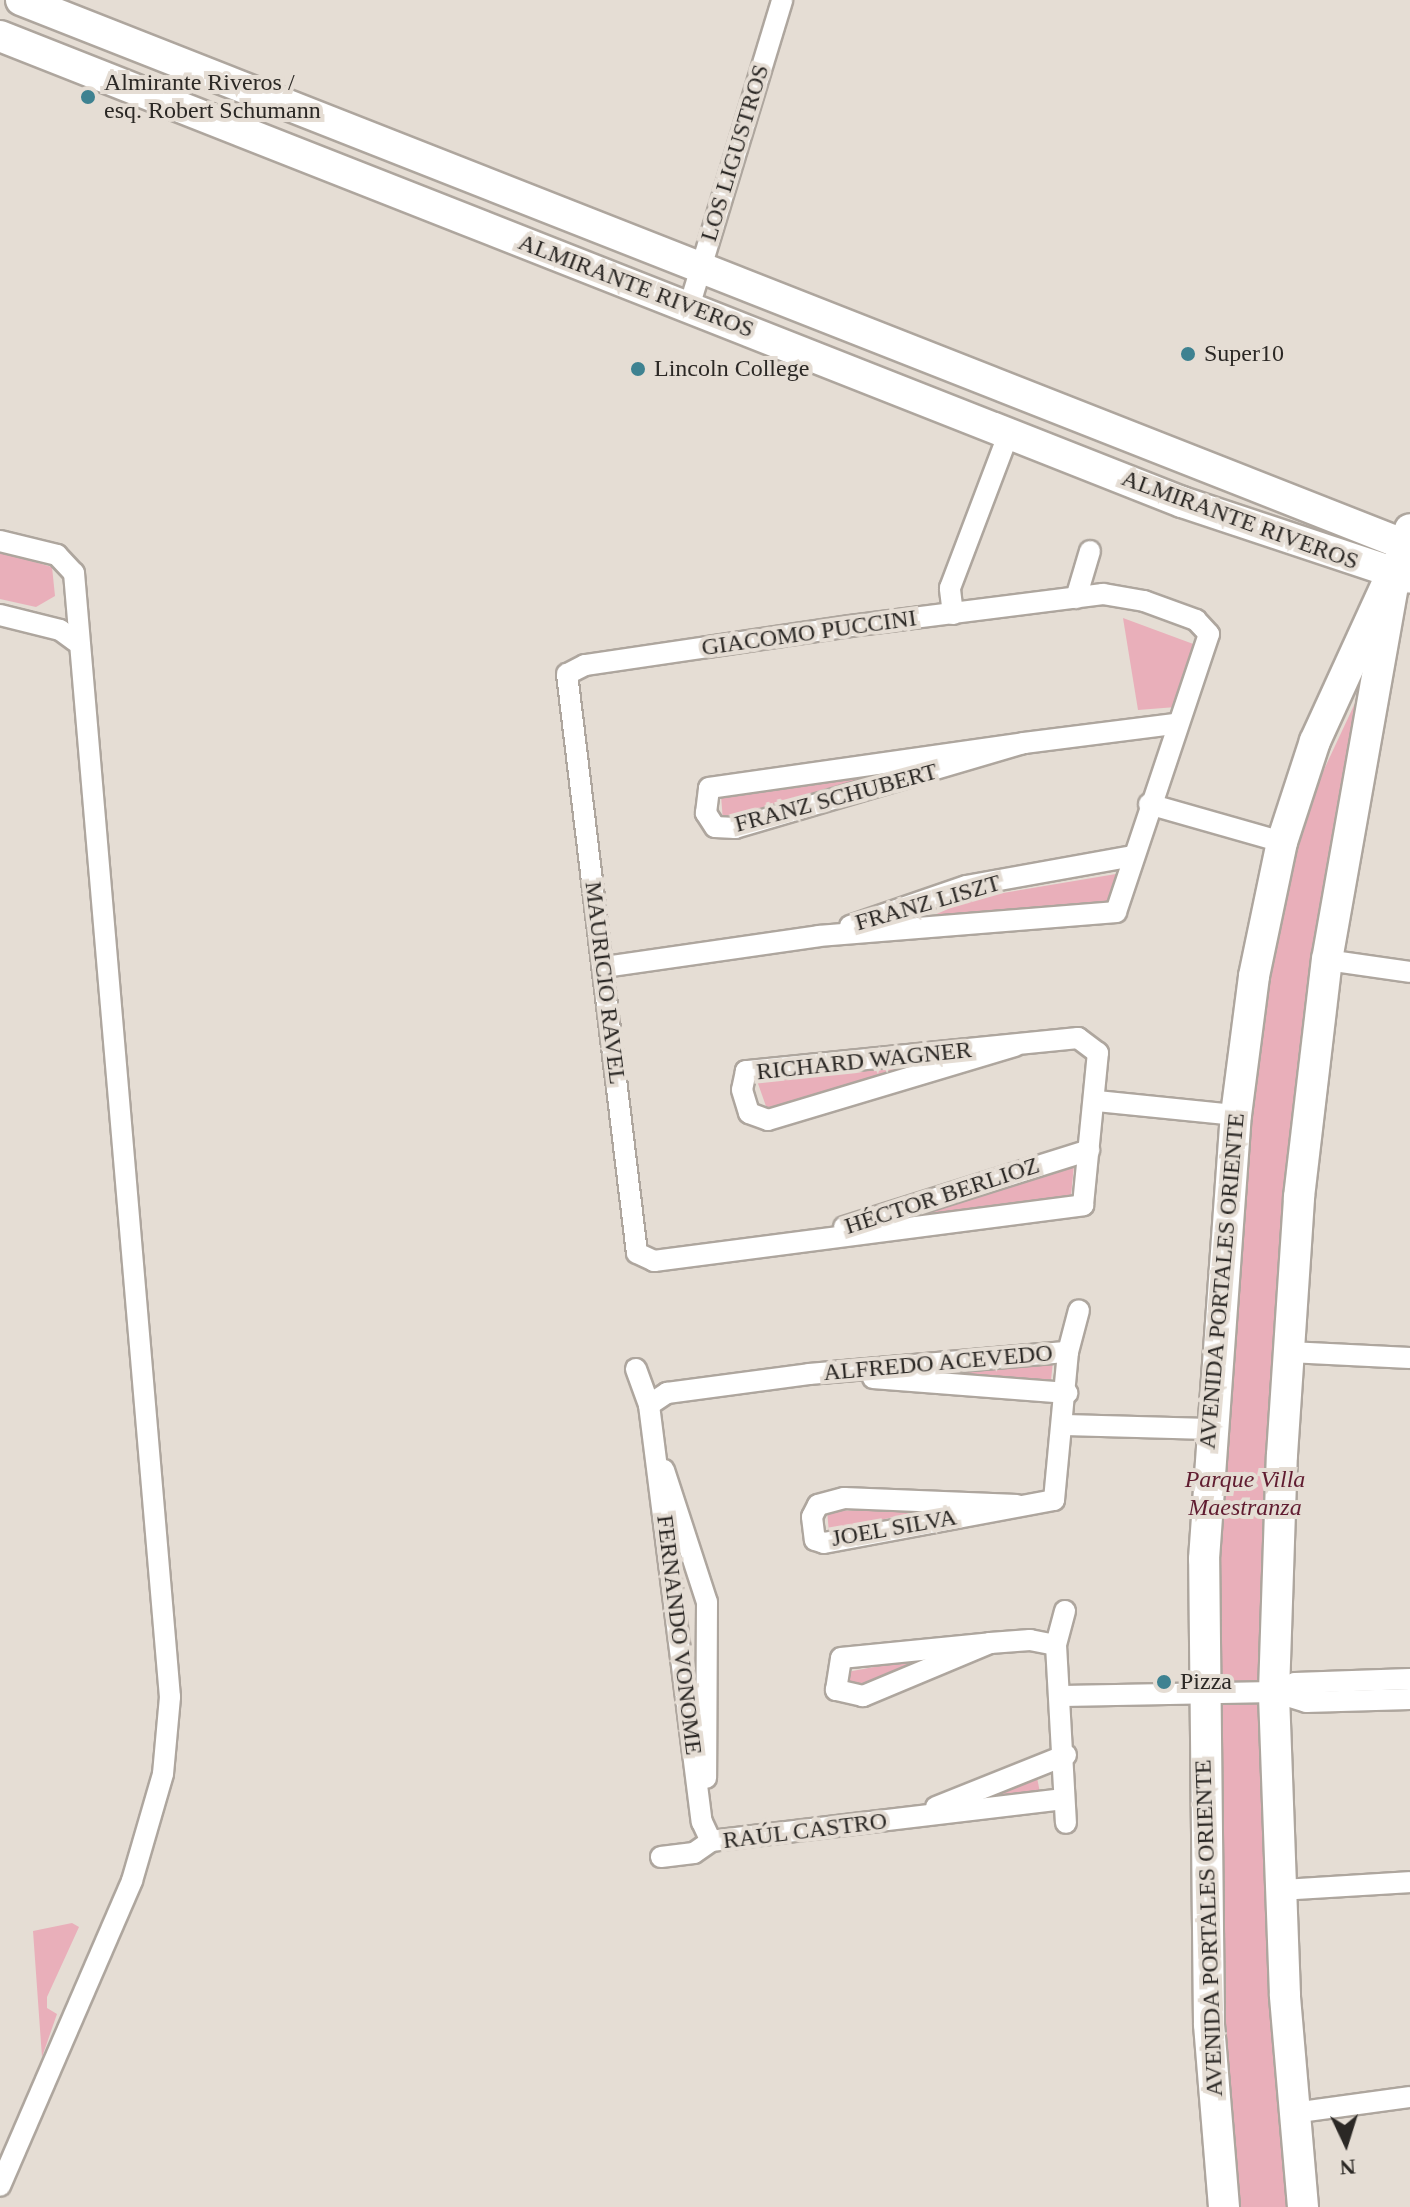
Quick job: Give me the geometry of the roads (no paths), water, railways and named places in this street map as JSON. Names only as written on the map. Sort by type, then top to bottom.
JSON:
[{"type":"street","name":"ALMIRANTE RIVEROS","points":[[21,0],[1408,540]]},
{"type":"street","name":"LOS LIGUSTROS","points":[[689,307],[782,0]]},
{"type":"street","name":"ALMIRANTE RIVEROS","points":[[0,36],[1241,524],[1402,576]]},
{"type":"street","points":[[953,614],[950,588],[1009,433]]},
{"type":"street","name":"AVENIDA PORTALES ORIENTE","points":[[1303,2207],[1293,2113],[1274,1692],[1289,1352],[1327,960],[1375,691],[1408,540]]},
{"type":"street","points":[[0,541],[69,563],[170,1712],[163,1774],[132,1881],[0,2186]]},
{"type":"street","points":[[1076,598],[1090,551]]},
{"type":"street","name":"AVENIDA PORTALES ORIENTE","points":[[1224,2207],[1209,2024],[1202,1695],[1208,1429],[1236,1115],[1282,842],[1341,677],[1402,576]]},
{"type":"street","name":"GIACOMO PUCCINI","points":[[564,696],[567,674],[585,665],[1076,598],[1144,601],[1196,620],[1209,634],[1175,724]]},
{"type":"street","points":[[0,615],[60,630],[75,641]]},
{"type":"street","points":[[1341,677],[1375,691]]},
{"type":"street","name":"MAURICIO RAVEL","points":[[564,696],[605,967],[637,1253],[654,1261]]},
{"type":"street","points":[[1132,856],[1175,724]]},
{"type":"street","name":"FRANZ SCHUBERT","points":[[1024,743],[735,828],[715,827],[706,813],[709,788],[1024,743],[1175,724]]},
{"type":"street","points":[[1149,804],[1282,842]]},
{"type":"street","name":"FRANZ LISZT","points":[[605,967],[819,936],[1116,912],[1132,856],[966,886],[819,936]]},
{"type":"street","points":[[1327,960],[1410,972]]},
{"type":"street","name":"RICHARD WAGNER","points":[[1015,1046],[768,1120],[749,1113],[742,1090],[746,1071],[1078,1038],[1093,1043],[1097,1101]]},
{"type":"street","points":[[1089,1150],[1097,1101],[1236,1115]]},
{"type":"street","name":"HÉCTOR BERLIOZ","points":[[654,1261],[795,1243],[1083,1205],[1089,1150],[795,1243]]},
{"type":"street","points":[[1079,1310],[1068,1352],[1066,1425],[1208,1429]]},
{"type":"street","name":"ALFREDO ACEVEDO","points":[[649,1405],[667,1393],[809,1374],[1068,1352]]},
{"type":"street","points":[[1289,1352],[1410,1358]]},
{"type":"street","name":"FERNANDO VONOME","points":[[636,1369],[649,1405],[707,1832]]},
{"type":"street","name":"ALFREDO ACEVEDO","points":[[809,1374],[1067,1393]]},
{"type":"street","name":"JOEL SILVA","points":[[1017,1505],[844,1498],[818,1505],[812,1517],[815,1540],[824,1543],[1017,1505],[1060,1495],[1066,1425]]},
{"type":"street","name":"FERNANDO VONOME","points":[[655,1449],[682,1510],[707,1602],[707,1832]]},
{"type":"street","points":[[1065,1611],[1056,1645],[1063,1696],[1066,1755],[1061,1799],[1066,1823]]},
{"type":"street","points":[[990,1643],[863,1696],[836,1690],[841,1658],[990,1643],[1056,1645]]},
{"type":"street","points":[[1274,1692],[1295,1683],[1410,1679]]},
{"type":"street","points":[[1063,1696],[1274,1692],[1306,1702],[1410,1699]]},
{"type":"street","name":"RAÚL CASTRO","points":[[906,1819],[1066,1755]]},
{"type":"street","name":"RAÚL CASTRO","points":[[661,1857],[694,1853],[707,1832],[906,1819],[1061,1799]]},
{"type":"street","points":[[1281,1890],[1410,1882]]},
{"type":"street","points":[[1293,2113],[1410,2097]]},
{"type":"place","name":"Almirante Riveros / esq. Robert Schumann","points":[[88,97]]},
{"type":"place","name":"Super10","points":[[1188,354]]},
{"type":"place","name":"Lincoln College","points":[[638,369]]},
{"type":"place","name":"Pizza","points":[[1164,1682]]},
{"type":"park label","name":"Parque Villa Maestranza","points":[[1245,1494]]}]
